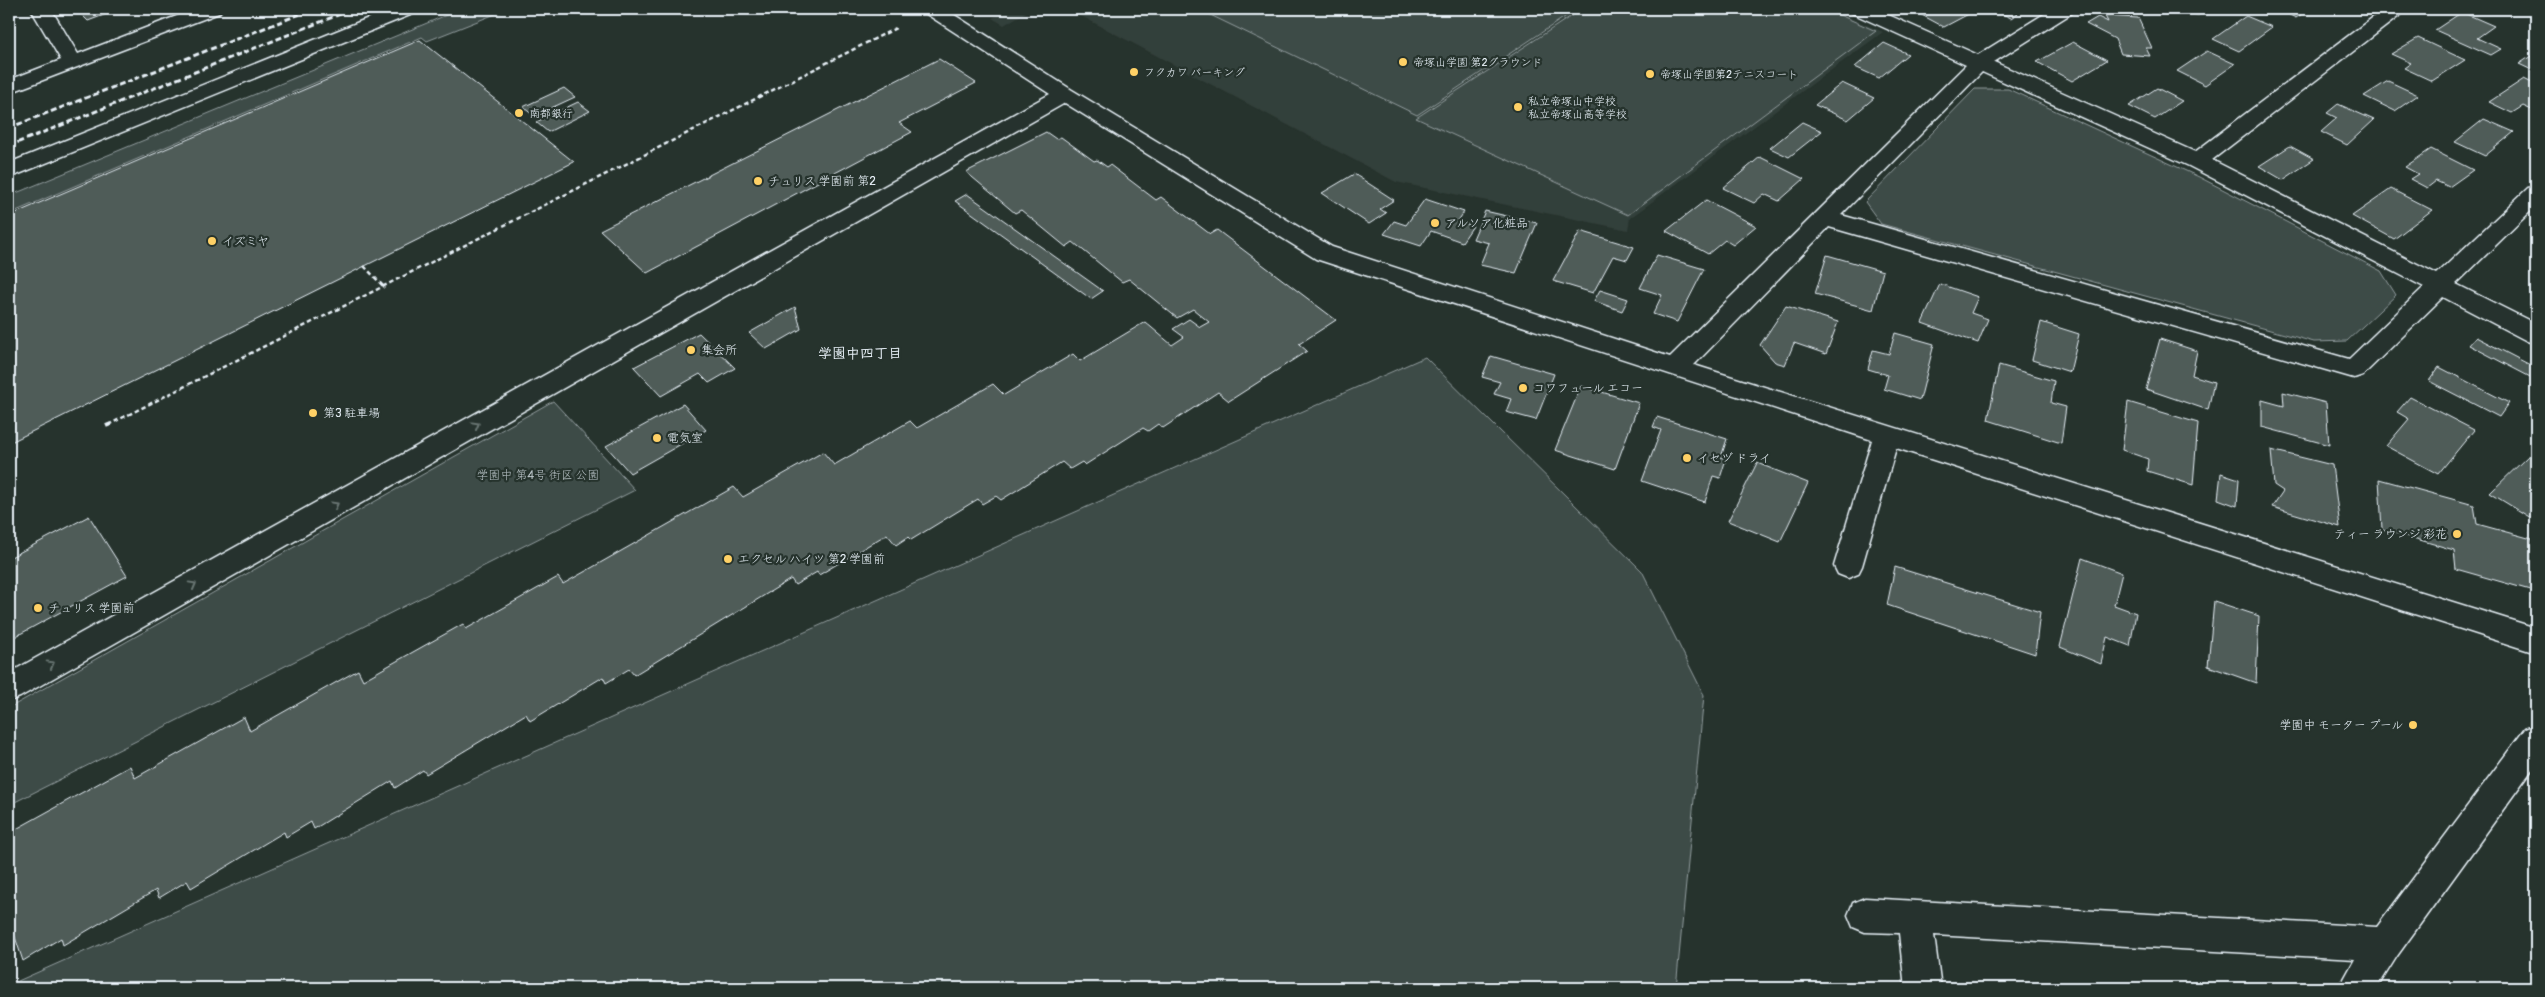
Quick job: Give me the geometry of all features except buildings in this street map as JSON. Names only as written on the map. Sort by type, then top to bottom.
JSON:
[{"type":"street","points":[[41,9],[74,63]]},
{"type":"street","points":[[9,87],[212,9]]},
{"type":"street","points":[[9,172],[408,9]]},
{"type":"street","points":[[932,9],[1065,94],[1324,253],[1675,368],[2536,641]]},
{"type":"street","points":[[1859,9],[2197,161],[2536,335]]},
{"type":"street","points":[[1675,368],[1980,62],[2065,9]]},
{"type":"street","points":[[2197,161],[2396,9]]},
{"type":"street","points":[[9,688],[1065,94]]},
{"type":"street","points":[[1823,218],[2354,370],[2439,285],[2536,193]]},
{"type":"street","points":[[1848,566],[1887,434]]},
{"type":"street","points":[[2357,988],[2386,944],[2536,739]]},
{"type":"street","points":[[1865,916],[1914,917],[2386,944]]},
{"type":"street","points":[[1914,917],[1923,988]]},
{"type":"path","points":[[106,426],[385,288],[932,9]]},
{"type":"path","points":[[364,266],[385,288]]},
{"type":"shaded area","points":[[1009,9],[1031,9],[1004,25],[992,18]]},
{"type":"shaded area","name":"私立帝塚山中学校 私立帝塚山高等学校","points":[[1068,9],[1829,9],[1883,32],[1630,218],[1628,230],[1396,182]]},
{"type":"green space","points":[[461,9],[508,9],[427,41],[422,37],[9,214],[9,196]]},
{"type":"green space","name":"帝塚山学園 第2グラウンド","points":[[1198,9],[1577,9],[1417,115]]},
{"type":"green space","name":"帝塚山学園第2テニスコート","points":[[1582,9],[1826,9],[1876,31],[1628,215],[1416,118]]},
{"type":"green space","points":[[1975,89],[2008,89],[2199,177],[2381,271],[2396,295],[2347,341],[2314,342],[1881,224],[1865,202]]},
{"type":"green space","points":[[1425,357],[1642,571],[1704,695],[1676,988],[9,988],[9,985]]},
{"type":"green space","name":"学園中 第4号 街区 公園","points":[[553,401],[635,490],[9,805],[9,708]]},
{"type":"railway","points":[[9,128],[313,9]]},
{"type":"railway","points":[[9,146],[353,9]]},
{"type":"place","name":"帝塚山学園 第2グラウンド","points":[[1403,62]]},
{"type":"place","name":"フクカワ パーキング","points":[[1134,72]]},
{"type":"place","name":"帝塚山学園第2テニスコート","points":[[1650,74]]},
{"type":"place","name":"私立帝塚山中学校 私立帝塚山高等学校","points":[[1518,107]]},
{"type":"place","name":"南都銀行","points":[[519,113]]},
{"type":"place","name":"チュリス 学園前 第2","points":[[758,181]]},
{"type":"place","name":"アルソア化粧品","points":[[1435,223]]},
{"type":"place","name":"イズミヤ","points":[[212,241]]},
{"type":"place","name":"集会所","points":[[691,350]]},
{"type":"place","name":"コワフュール エコー","points":[[1523,388]]},
{"type":"place","name":"第3 駐車場","points":[[313,413]]},
{"type":"place","name":"電気室","points":[[657,438]]},
{"type":"place","name":"イセヅ ドライ","points":[[1687,458]]},
{"type":"place","name":"ティー ラウンジ 彩花","points":[[2457,534]]},
{"type":"place","name":"エクセル ハイツ 第2 学園前","points":[[728,559]]},
{"type":"place","name":"チュリス 学園前","points":[[38,608]]},
{"type":"place","name":"学園中 モーター プール","points":[[2413,725]]},
{"type":"district","name":"学園中四丁目","points":[[860,353]]}]
